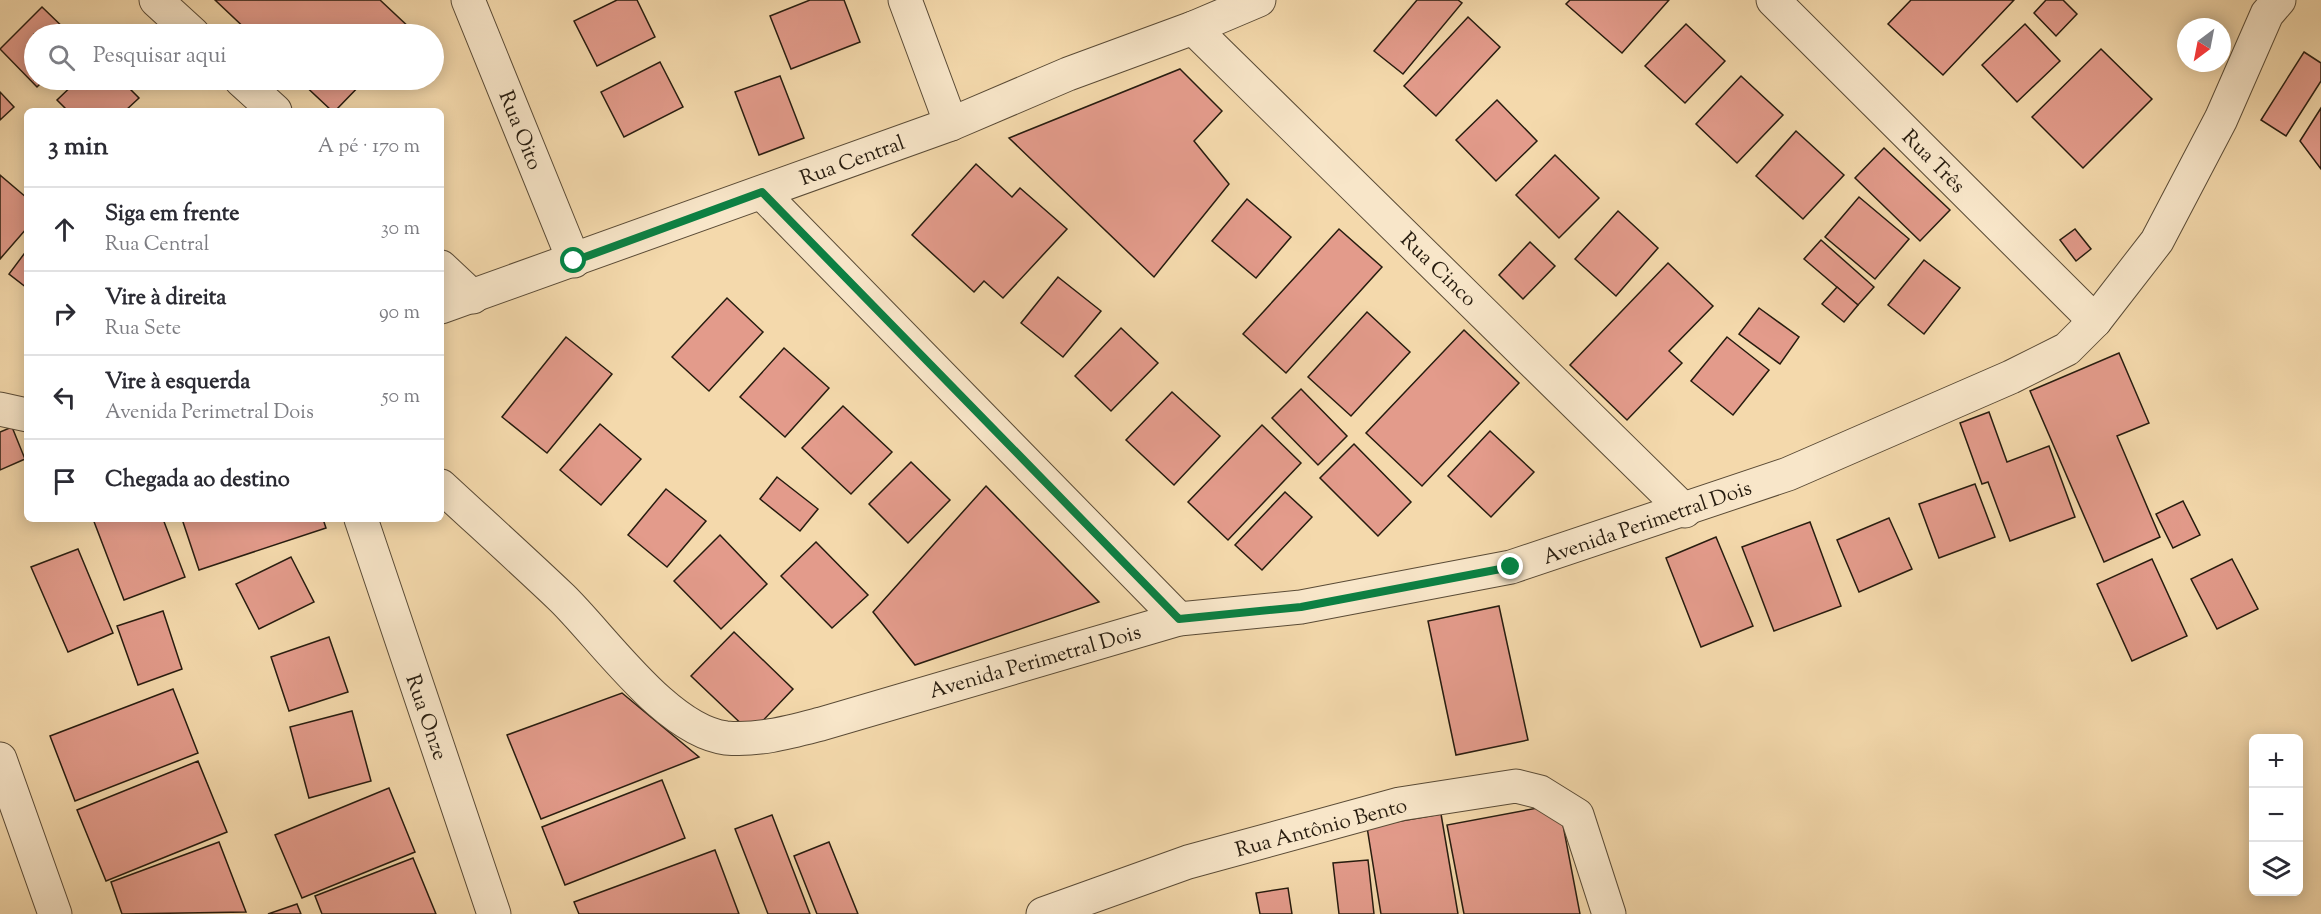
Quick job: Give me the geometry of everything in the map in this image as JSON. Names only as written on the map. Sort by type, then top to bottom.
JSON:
[{"type":"street","points":[[156,0],[182,24]]},
{"type":"street","name":"Rua Oito","points":[[468,0],[574,261]]},
{"type":"street","points":[[905,0],[951,124]]},
{"type":"street","name":"Rua Central","points":[[444,306],[951,124],[1068,74],[1193,28],[1259,0]]},
{"type":"street","name":"Rua Três","points":[[1773,0],[2095,321]]},
{"type":"street","name":"Avenida Perimetral Dois","points":[[444,489],[563,599],[664,707],[702,731],[725,738],[765,737],[820,724],[1179,619],[1301,607],[1511,567],[1788,474],[2011,377],[2067,349],[2095,321],[2157,241],[2221,119],[2268,14],[2279,0]]},
{"type":"street","name":"Rua Cinco","points":[[1193,28],[1685,510]]},
{"type":"street","points":[[252,90],[271,108]]},
{"type":"street","points":[[762,192],[1179,619]]},
{"type":"street","points":[[444,270],[473,297]]},
{"type":"street","points":[[0,409],[24,414]]},
{"type":"street","name":"Rua Onze","points":[[362,522],[494,914]]},
{"type":"street","points":[[0,759],[55,914]]},
{"type":"street","name":"Rua Antônio Bento","points":[[1043,914],[1188,862],[1400,804],[1516,786],[1540,792],[1577,815],[1609,914]]},
{"type":"building","points":[[215,0],[380,0],[406,24],[240,24]]},
{"type":"building","points":[[617,0],[637,0],[655,37],[597,66],[574,21]]},
{"type":"building","points":[[810,0],[844,0],[860,42],[791,69],[770,16]]},
{"type":"building","points":[[1417,0],[1458,0],[1462,3],[1403,74],[1374,51]]},
{"type":"building","points":[[1570,0],[1669,0],[1622,53],[1566,4]]},
{"type":"building","points":[[1911,0],[2014,0],[1943,75],[1888,24]]},
{"type":"building","points":[[2046,0],[2063,0],[2077,14],[2056,36],[2034,13]]},
{"type":"building","points":[[42,7],[60,24],[25,24]]},
{"type":"building","points":[[1468,17],[1500,47],[1436,116],[1404,86]]},
{"type":"building","points":[[1686,24],[1725,61],[1685,103],[1645,66]]},
{"type":"building","points":[[2025,24],[2060,61],[2017,102],[1982,65]]},
{"type":"building","points":[[24,25],[24,74],[0,49]]},
{"type":"building","points":[[2101,49],[2152,99],[2083,168],[2032,117]]},
{"type":"building","points":[[2304,52],[2321,63],[2321,81],[2286,136],[2261,120]]},
{"type":"building","points":[[660,62],[683,107],[624,137],[601,92]]},
{"type":"building","points":[[1180,69],[1222,111],[1194,141],[1229,184],[1154,277],[1009,138]]},
{"type":"building","points":[[780,76],[804,138],[759,155],[735,92]]},
{"type":"building","points":[[1741,76],[1783,115],[1737,163],[1696,124]]},
{"type":"building","points":[[68,90],[131,90],[139,98],[128,108],[65,108],[57,100]]},
{"type":"building","points":[[310,90],[355,90],[338,108],[329,108]]},
{"type":"building","points":[[0,92],[14,107],[0,120]]},
{"type":"building","points":[[1497,100],[1537,141],[1496,181],[1456,140]]},
{"type":"building","points":[[2321,108],[2321,169],[2300,141]]},
{"type":"building","points":[[1796,131],[1844,175],[1803,219],[1756,176]]},
{"type":"building","points":[[1884,148],[1950,210],[1920,241],[1855,178]]},
{"type":"building","points":[[1555,155],[1599,198],[1559,238],[1516,195]]},
{"type":"building","points":[[976,164],[1012,197],[1020,188],[1067,229],[1003,298],[984,281],[974,292],[912,235]]},
{"type":"building","points":[[0,175],[24,195],[24,231],[0,259]]},
{"type":"building","points":[[1859,197],[1909,239],[1875,279],[1825,237]]},
{"type":"building","points":[[1247,199],[1291,237],[1256,278],[1212,241]]},
{"type":"building","points":[[1618,211],[1658,248],[1616,296],[1575,259]]},
{"type":"building","points":[[1339,229],[1382,267],[1286,373],[1243,334]]},
{"type":"building","points":[[2075,229],[2091,249],[2076,261],[2060,240]]},
{"type":"building","points":[[1821,240],[1874,287],[1858,305],[1804,259]]},
{"type":"building","points":[[1530,242],[1555,266],[1523,299],[1499,275]]},
{"type":"building","points":[[24,254],[24,286],[9,274]]},
{"type":"building","points":[[1924,260],[1960,288],[1924,334],[1888,305]]},
{"type":"building","points":[[1668,263],[1713,306],[1669,351],[1682,363],[1627,420],[1570,365]]},
{"type":"building","points":[[1058,277],[1101,311],[1063,357],[1021,323]]},
{"type":"building","points":[[1837,287],[1858,305],[1844,322],[1822,304]]},
{"type":"building","points":[[727,298],[763,332],[709,391],[672,357]]},
{"type":"building","points":[[1759,308],[1799,337],[1780,364],[1739,334]]},
{"type":"building","points":[[1367,312],[1410,352],[1351,416],[1308,377]]},
{"type":"building","points":[[1121,328],[1158,363],[1111,411],[1075,376]]},
{"type":"building","points":[[1464,330],[1519,383],[1422,486],[1366,433]]},
{"type":"building","points":[[566,337],[612,374],[547,453],[502,417]]},
{"type":"building","points":[[1727,337],[1769,370],[1733,415],[1691,381]]},
{"type":"building","points":[[784,348],[829,388],[785,437],[740,397]]},
{"type":"building","points":[[2119,353],[2149,423],[2117,436],[2160,537],[2104,562],[2030,391]]},
{"type":"building","points":[[1301,389],[1347,436],[1318,465],[1272,418]]},
{"type":"building","points":[[1172,392],[1220,436],[1174,485],[1126,440]]},
{"type":"building","points":[[843,406],[892,452],[851,494],[802,448]]},
{"type":"building","points":[[1989,412],[2007,462],[2049,446],[2075,517],[2010,541],[1988,482],[1982,484],[1960,423]]},
{"type":"building","points":[[600,424],[641,459],[601,505],[560,470]]},
{"type":"building","points":[[1262,425],[1301,463],[1228,540],[1188,502]]},
{"type":"building","points":[[12,427],[24,459],[0,470],[0,432]]},
{"type":"building","points":[[1490,431],[1534,472],[1491,517],[1448,476]]},
{"type":"building","points":[[1354,444],[1411,502],[1378,536],[1320,478]]},
{"type":"building","points":[[911,462],[950,500],[908,543],[869,504]]},
{"type":"building","points":[[777,477],[818,509],[800,531],[760,499]]},
{"type":"building","points":[[1975,484],[1995,537],[1939,558],[1919,504]]},
{"type":"building","points":[[986,486],[1099,602],[915,665],[873,612]]},
{"type":"building","points":[[666,489],[706,521],[667,567],[628,535]]},
{"type":"building","points":[[1285,492],[1312,517],[1262,570],[1235,545]]},
{"type":"building","points":[[2183,501],[2200,535],[2173,548],[2156,514]]},
{"type":"building","points":[[1889,518],[1912,569],[1859,592],[1837,540]]},
{"type":"building","points":[[94,522],[164,522],[185,577],[124,600]]},
{"type":"building","points":[[183,522],[324,522],[326,528],[199,570]]},
{"type":"building","points":[[1810,522],[1841,606],[1774,631],[1742,547]]},
{"type":"building","points":[[720,535],[767,584],[721,629],[674,581]]},
{"type":"building","points":[[1716,537],[1753,626],[1701,647],[1666,558]]},
{"type":"building","points":[[816,542],[868,595],[832,628],[781,576]]},
{"type":"building","points":[[78,549],[113,633],[68,652],[31,567]]},
{"type":"building","points":[[291,557],[314,602],[259,629],[236,584]]},
{"type":"building","points":[[2152,559],[2187,636],[2132,661],[2097,584]]},
{"type":"building","points":[[2232,559],[2258,609],[2217,629],[2191,579]]},
{"type":"building","points":[[1499,606],[1528,740],[1456,755],[1428,621]]},
{"type":"building","points":[[163,611],[182,669],[138,685],[117,626]]},
{"type":"building","points":[[734,632],[793,689],[751,733],[691,676]]},
{"type":"building","points":[[329,637],[348,692],[289,711],[271,657]]},
{"type":"building","points":[[173,689],[198,753],[75,801],[50,736]]},
{"type":"building","points":[[622,693],[699,757],[541,819],[507,735]]},
{"type":"building","points":[[352,711],[371,781],[309,798],[290,727]]},
{"type":"building","points":[[198,761],[227,832],[106,881],[77,810]]},
{"type":"building","points":[[662,780],[685,838],[565,885],[542,827]]},
{"type":"building","points":[[389,788],[415,852],[302,898],[275,835]]},
{"type":"building","points":[[1559,804],[1580,914],[1464,914],[1447,825]]},
{"type":"building","points":[[1441,814],[1458,914],[1381,914],[1367,827]]},
{"type":"building","points":[[772,815],[810,914],[768,914],[735,829]]},
{"type":"building","points":[[219,842],[246,912],[122,914],[111,882]]},
{"type":"building","points":[[829,842],[858,914],[817,914],[794,856]]},
{"type":"building","points":[[715,850],[739,914],[579,914],[574,902]]},
{"type":"building","points":[[413,858],[436,914],[322,914],[315,896]]},
{"type":"building","points":[[1368,860],[1374,914],[1339,914],[1333,863]]},
{"type":"building","points":[[1288,888],[1292,914],[1260,914],[1256,893]]},
{"type":"building","points":[[297,904],[301,914],[268,914]]},
{"type":"route","points":[[574,261],[762,192],[1179,619],[1301,607],[1511,567]]}]
